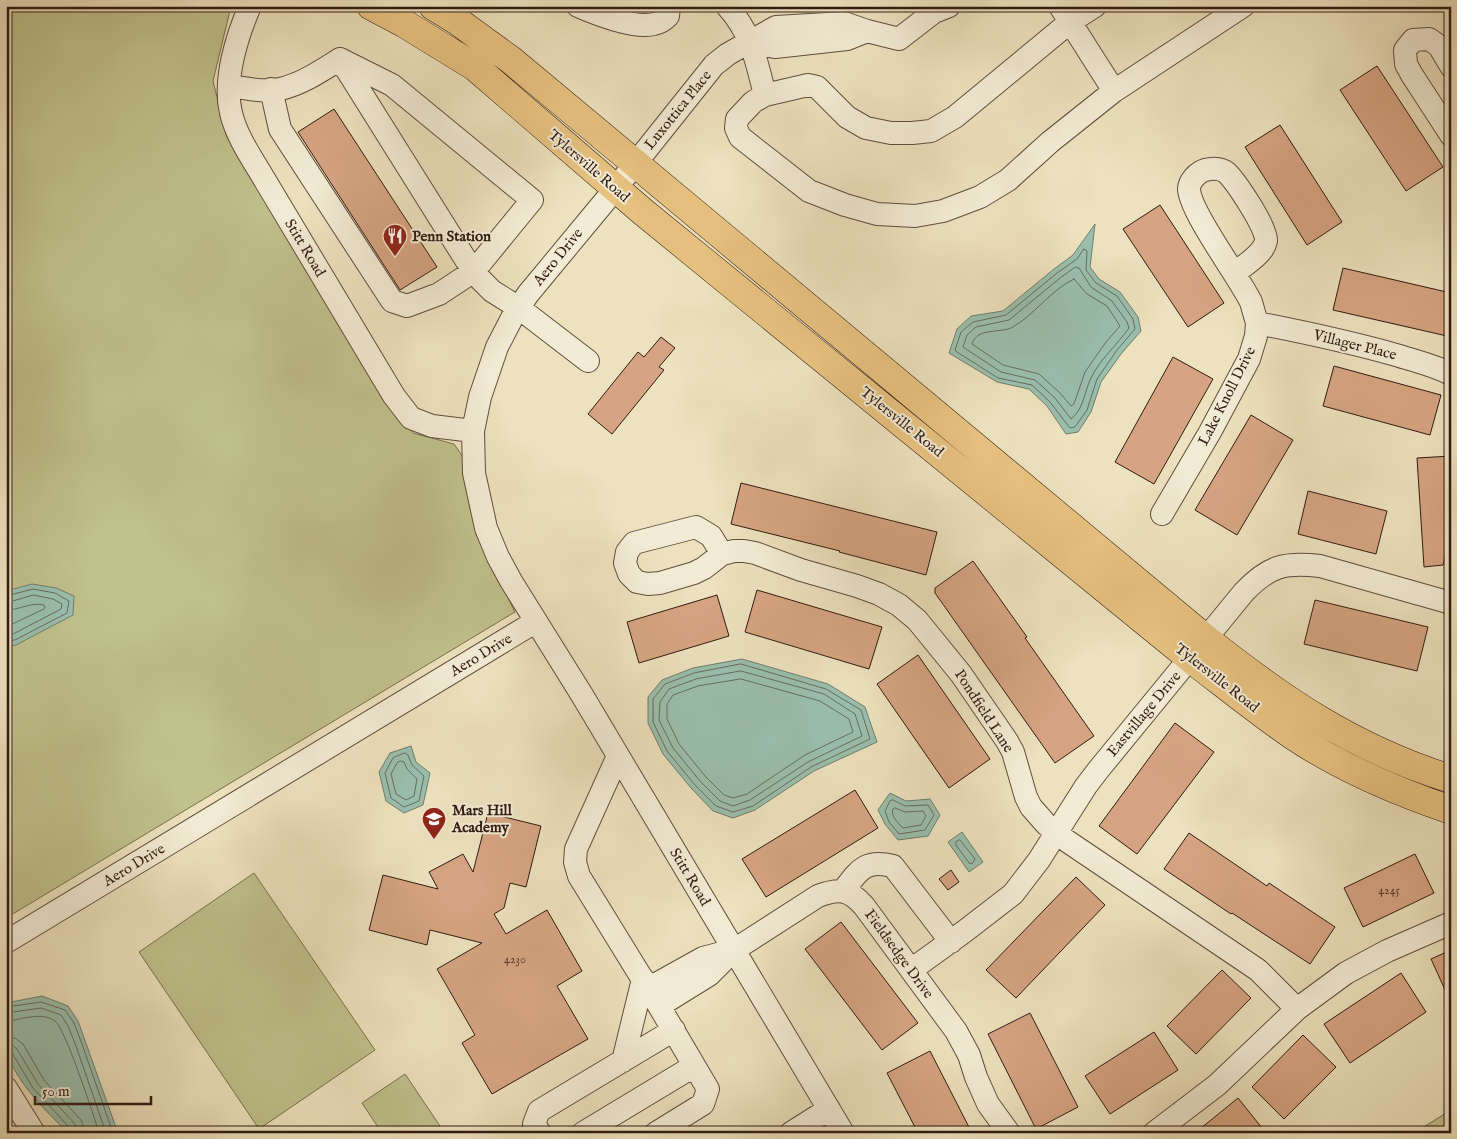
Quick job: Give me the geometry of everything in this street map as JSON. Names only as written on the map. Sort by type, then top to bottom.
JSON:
[{"type":"main road","name":"Tylersville Road","points":[[371,6],[405,24],[475,67],[616,189],[1198,649],[1255,678],[1324,724],[1383,753],[1451,779]]},
{"type":"main road","name":"Tylersville Road","points":[[432,6],[456,20],[512,60],[635,163],[1198,649],[1292,735],[1358,774],[1451,810]]},
{"type":"street","name":"Stitt Road","points":[[250,6],[238,33],[229,86],[231,112],[242,140],[394,396],[411,418],[432,426],[473,431]]},
{"type":"street","points":[[578,6],[633,24],[653,25],[662,22],[668,16],[669,6]]},
{"type":"street","points":[[727,6],[739,20],[750,42],[765,95]]},
{"type":"street","name":"Luxottica Place","points":[[616,189],[714,65],[728,54],[776,27],[844,23],[899,39],[934,12],[949,6]]},
{"type":"street","points":[[1095,6],[1066,14],[955,117],[932,131],[891,133],[866,128],[847,117],[817,87],[808,85],[765,95],[753,102],[737,119],[736,128],[740,137],[810,191],[844,205],[877,214],[915,216],[943,211],[980,197],[1008,180],[1050,142],[1114,90],[1242,6]]},
{"type":"street","points":[[1066,14],[1114,90]]},
{"type":"street","points":[[1451,66],[1439,46],[1429,39],[1413,40],[1405,50],[1406,64],[1451,135]]},
{"type":"street","points":[[271,89],[280,129],[392,301],[407,306],[439,294],[474,270],[532,200],[392,85],[340,60]]},
{"type":"street","points":[[229,86],[252,89],[279,89],[311,77],[340,60]]},
{"type":"street","points":[[340,60],[474,270],[492,291],[519,308],[588,361]]},
{"type":"street","name":"Aero Drive","points":[[6,942],[536,622],[506,573],[486,528],[474,473],[473,431],[480,397],[494,355],[519,308],[552,264],[616,189]]},
{"type":"street","name":"Lake Knoll Drive","points":[[1162,514],[1210,432],[1248,359],[1256,336],[1256,323],[1251,302],[1235,273]]},
{"type":"street","name":"Villager Place","points":[[1256,323],[1311,333],[1380,351],[1438,367],[1451,374]]},
{"type":"street","name":"Pondfield Lane","points":[[722,554],[734,551],[756,553],[801,570],[857,586],[879,594],[899,605],[918,620],[956,667],[1007,741],[1013,752],[1026,796],[1031,807],[1042,820],[1057,833],[1258,970],[1297,1009]]},
{"type":"street","name":"Eastvillage Drive","points":[[911,970],[1013,894],[1057,833],[1086,786],[1099,769],[1257,578],[1272,570],[1288,565],[1320,566],[1451,603]]},
{"type":"street","name":"Stitt Road","points":[[536,622],[843,1133]]},
{"type":"street","points":[[618,756],[576,849],[575,862],[579,876],[708,1089],[703,1104],[656,1133]]},
{"type":"street","points":[[650,991],[709,975],[734,950],[818,896],[830,892],[843,891],[860,869],[879,863],[893,866],[951,942]]},
{"type":"street","name":"Fieldsedge Drive","points":[[843,891],[856,896],[956,1031],[969,1055],[988,1104],[1009,1133]]},
{"type":"street","points":[[1154,1133],[1217,1085],[1297,1009],[1346,973],[1387,951],[1451,923]]},
{"type":"street","points":[[623,1061],[650,991]]},
{"type":"street","points":[[540,1133],[534,1124],[539,1111],[674,1030]]},
{"type":"street","points":[[583,1133],[694,1066]]},
{"type":"street","points":[[6,1088],[34,1133]]},
{"type":"street","points":[[791,1133],[830,1109]]},
{"type":"green space","points":[[6,6],[231,6],[213,81],[227,137],[413,433],[454,444],[465,460],[476,534],[515,612],[6,918]]},
{"type":"green space","points":[[254,873],[375,1050],[259,1129],[139,952]]},
{"type":"green space","points":[[405,1074],[440,1126],[430,1133],[382,1133],[362,1103]]},
{"type":"green space","points":[[1451,1110],[1451,1133],[1414,1133]]},
{"type":"water","points":[[1095,224],[1090,267],[1099,279],[1120,292],[1138,317],[1141,331],[1121,354],[1101,382],[1091,412],[1078,432],[1066,434],[1047,406],[1029,389],[997,382],[949,353],[957,329],[971,316],[1003,311],[1073,255]]},
{"type":"water","points":[[32,584],[56,588],[74,596],[73,615],[16,645],[6,646],[6,591]]},
{"type":"water","points":[[742,659],[828,684],[865,707],[877,742],[814,771],[755,810],[733,818],[713,811],[663,754],[648,723],[648,697],[662,680],[693,668]]},
{"type":"water","points":[[411,746],[416,762],[430,773],[423,805],[404,813],[386,801],[379,772],[390,753]]},
{"type":"water","points":[[890,793],[906,801],[930,799],[940,815],[928,836],[898,840],[885,824],[878,810]]},
{"type":"water","points":[[962,832],[983,862],[969,872],[948,842]]},
{"type":"water","points":[[42,996],[68,1006],[78,1021],[118,1133],[68,1133],[33,1096],[18,1075],[6,1048],[6,1003]]},
{"type":"building","points":[[1377,66],[1443,167],[1406,191],[1340,90]]},
{"type":"building","points":[[334,109],[437,267],[400,290],[298,132]]},
{"type":"building","points":[[1280,125],[1342,222],[1307,245],[1245,147]]},
{"type":"building","points":[[1160,205],[1224,303],[1188,327],[1123,229]]},
{"type":"building","points":[[1343,268],[1451,293],[1451,319],[1447,336],[1333,310]]},
{"type":"building","points":[[661,337],[675,348],[659,367],[664,370],[612,434],[588,414],[638,352],[644,357]]},
{"type":"building","points":[[1173,357],[1213,379],[1154,484],[1115,462]]},
{"type":"building","points":[[1334,366],[1441,395],[1430,435],[1323,406]]},
{"type":"building","points":[[1251,415],[1293,440],[1237,535],[1195,510]]},
{"type":"building","points":[[1451,456],[1451,547],[1448,546],[1443,565],[1424,567],[1417,458]]},
{"type":"building","points":[[741,483],[937,532],[926,575],[731,524]]},
{"type":"building","points":[[1308,491],[1387,511],[1376,554],[1298,534]]},
{"type":"building","points":[[973,561],[1094,736],[1055,763],[935,593],[935,588]]},
{"type":"building","points":[[757,590],[882,627],[869,669],[745,632]]},
{"type":"building","points":[[717,595],[729,636],[639,663],[627,622]]},
{"type":"building","points":[[1315,600],[1428,627],[1417,671],[1304,644]]},
{"type":"building","points":[[918,655],[990,759],[949,788],[877,684]]},
{"type":"building","points":[[1175,723],[1214,752],[1137,854],[1099,826]]},
{"type":"building","points":[[855,790],[878,828],[766,897],[742,859]]},
{"type":"building","name":"Mars Hill Academy","points":[[488,813],[541,826],[526,887],[510,883],[504,908],[494,914],[506,934],[547,910],[582,971],[557,986],[588,1039],[492,1094],[462,1043],[475,1035],[437,969],[482,943],[430,930],[427,945],[369,930],[383,875],[438,889],[429,872],[463,854],[473,872]]},
{"type":"building","points":[[1189,833],[1267,886],[1269,883],[1335,927],[1310,964],[1164,869]]},
{"type":"building","points":[[1415,854],[1434,893],[1363,927],[1344,888]]},
{"type":"building","points":[[951,870],[959,882],[948,890],[939,879]]},
{"type":"building","points":[[1076,877],[1105,905],[1016,998],[986,970]]},
{"type":"building","points":[[841,922],[918,1023],[882,1050],[805,949]]},
{"type":"building","points":[[1451,950],[1451,1003],[1431,959]]},
{"type":"building","points":[[1222,970],[1251,998],[1196,1054],[1167,1026]]},
{"type":"building","points":[[1401,973],[1426,1012],[1350,1063],[1324,1024]]},
{"type":"building","points":[[1030,1013],[1078,1107],[1036,1129],[988,1034]]},
{"type":"building","points":[[1154,1032],[1178,1070],[1110,1114],[1085,1076]]},
{"type":"building","points":[[1303,1035],[1336,1067],[1284,1119],[1252,1087]]},
{"type":"building","points":[[930,1051],[972,1133],[918,1133],[887,1073]]},
{"type":"building","points":[[1238,1098],[1266,1133],[1195,1133]]},
{"type":"place","name":"Penn Station","points":[[395,257]]},
{"type":"place","name":"Mars Hill Academy","points":[[434,840]]}]
